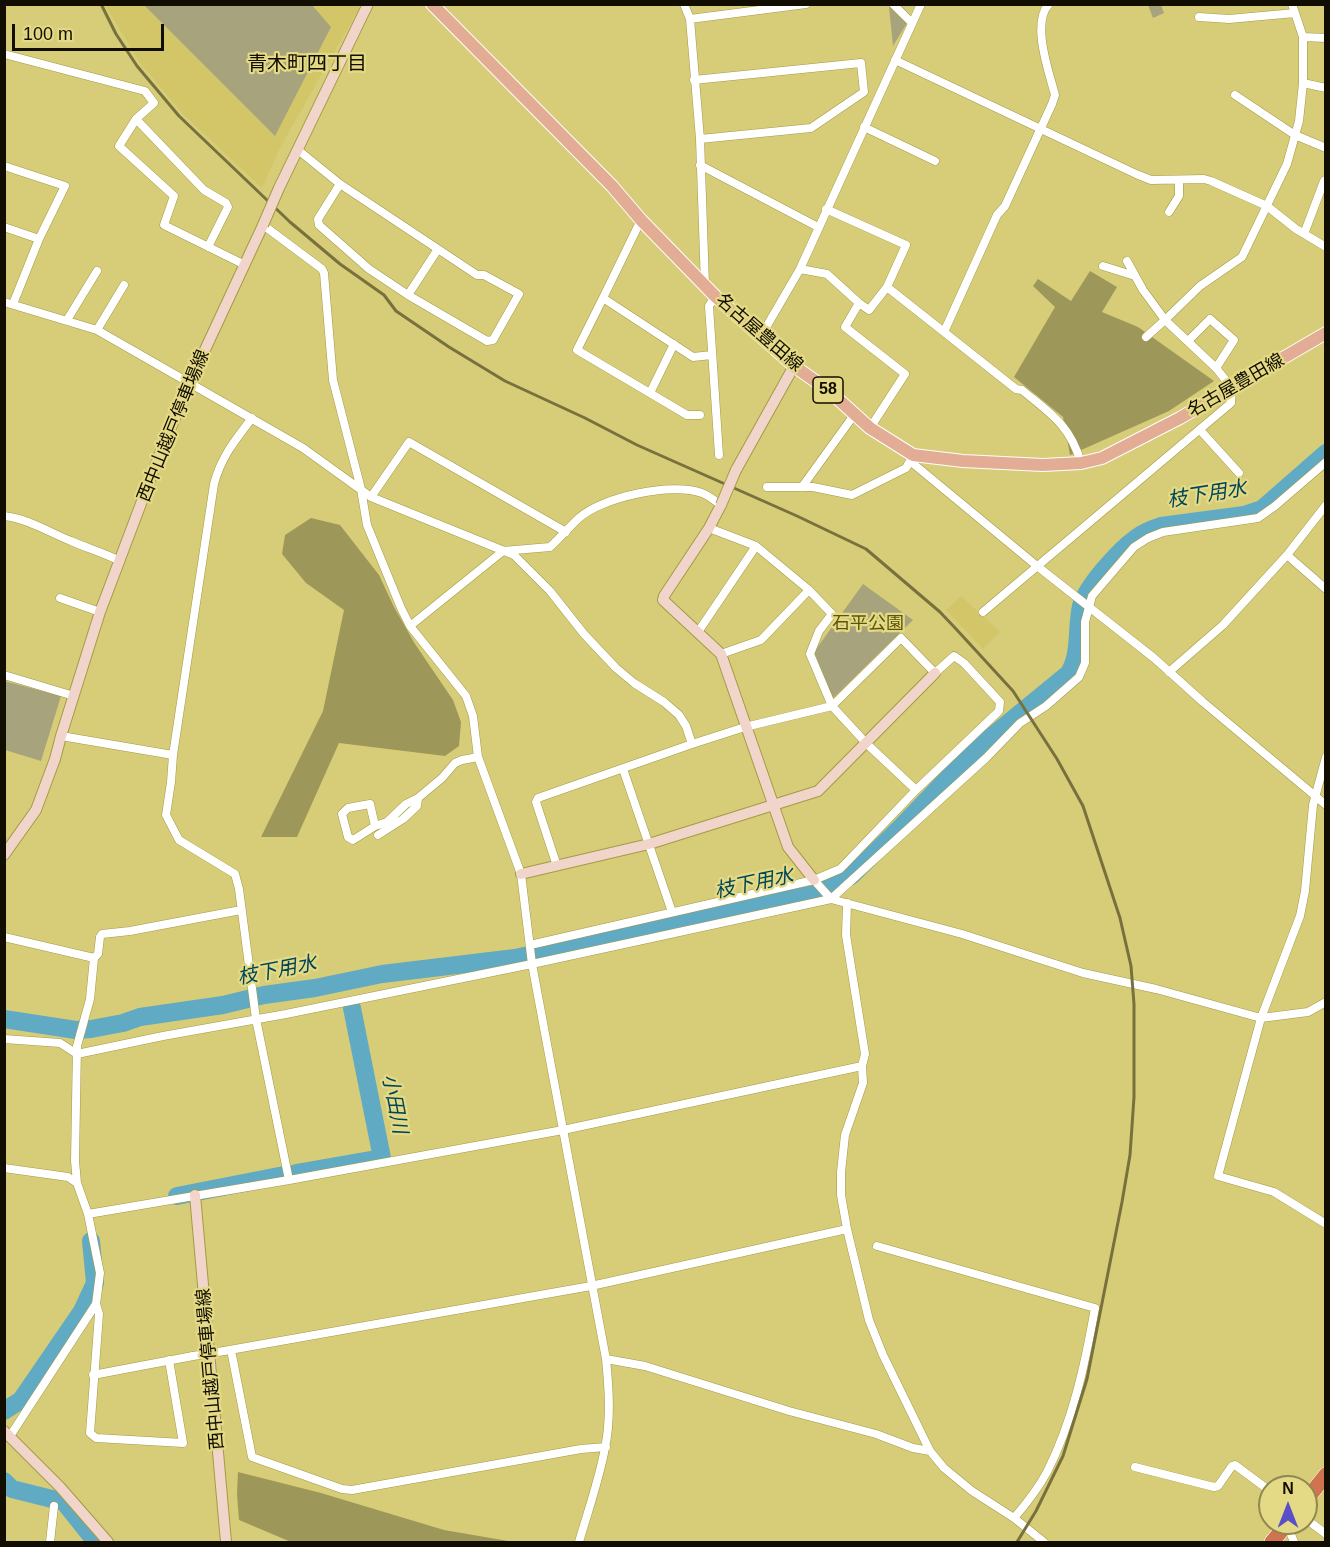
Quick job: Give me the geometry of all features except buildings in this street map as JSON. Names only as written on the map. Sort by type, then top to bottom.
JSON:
[{"type":"main road","name":"西中山越戸停車場線","points":[[4,855],[36,810],[55,759],[100,612],[159,456],[190,382],[279,188],[368,4]]},
{"type":"main road","name":"名古屋豊田線","points":[[432,4],[612,186],[641,220],[715,296],[794,366],[828,390],[870,428],[912,458],[997,464],[1081,464],[1102,458],[1127,447],[1326,333]]},
{"type":"main road","points":[[794,366],[736,470],[709,528],[663,600],[721,654],[772,807],[788,847],[814,880]]},
{"type":"main road","points":[[521,874],[649,844],[818,791],[935,673]]},
{"type":"main road","name":"西中山越戸停車場線","points":[[195,1195],[226,1542]]},
{"type":"main road","points":[[7,1433],[60,1487],[108,1542]]},
{"type":"street","points":[[684,4],[690,20],[700,139],[705,285]]},
{"type":"street","points":[[690,20],[806,4]]},
{"type":"street","points":[[893,4],[912,23]]},
{"type":"street","points":[[761,336],[800,269],[921,4]]},
{"type":"street","points":[[944,332],[1055,95],[1041,34],[1044,10],[1049,4]]},
{"type":"street","points":[[1146,337],[1200,286],[1242,257],[1287,164],[1296,135],[1303,83],[1303,37],[1292,4]]},
{"type":"street","points":[[1199,17],[1229,19],[1295,14]]},
{"type":"street","points":[[1303,37],[1326,38]]},
{"type":"street","points":[[4,54],[145,91],[153,103],[136,119],[119,147],[174,196],[164,225],[245,265]]},
{"type":"street","points":[[895,60],[1151,180],[1204,179],[1267,206],[1304,234],[1326,247]]},
{"type":"street","points":[[694,80],[861,63],[864,92],[876,101]]},
{"type":"street","points":[[1303,83],[1326,88]]},
{"type":"street","points":[[700,139],[812,128],[864,92]]},
{"type":"street","points":[[1235,95],[1296,135],[1326,148]]},
{"type":"street","points":[[136,119],[204,190],[226,203],[228,207],[208,247]]},
{"type":"street","points":[[864,127],[934,161]]},
{"type":"street","points":[[298,150],[340,184],[477,275],[484,275],[519,294],[494,340],[487,341],[408,296],[369,269],[319,225],[318,219],[340,184]]},
{"type":"street","points":[[700,165],[818,227]]},
{"type":"street","points":[[4,166],[65,186],[9,303],[97,330],[303,448],[371,497],[514,555],[550,591],[584,634],[616,668],[679,715],[686,726],[692,744]]},
{"type":"street","points":[[1169,212],[1179,196],[1179,180]]},
{"type":"street","points":[[1304,234],[1324,181]]},
{"type":"street","points":[[800,269],[827,274],[869,310],[888,287],[906,245],[826,209]]},
{"type":"street","points":[[641,220],[577,350],[687,415],[700,415]]},
{"type":"street","points":[[263,225],[322,269],[324,273],[333,380],[370,532],[410,626],[470,704],[478,757],[521,874],[532,961],[606,1359],[609,1416],[606,1447],[579,1542]]},
{"type":"street","points":[[4,227],[39,239]]},
{"type":"street","points":[[408,296],[438,249]]},
{"type":"street","points":[[983,612],[1231,403],[1232,387],[1216,368],[1165,321],[1143,290],[1127,261]]},
{"type":"street","points":[[1103,266],[1135,276]]},
{"type":"street","points":[[67,320],[97,271]]},
{"type":"street","points":[[97,330],[124,285]]},
{"type":"street","points":[[888,287],[1061,422],[1069,434],[1081,464]]},
{"type":"street","points":[[715,296],[709,306],[719,455]]},
{"type":"street","points":[[603,298],[693,357],[712,356]]},
{"type":"street","points":[[859,303],[845,327],[905,374],[870,428]]},
{"type":"street","points":[[1188,341],[1210,319],[1233,340],[1216,368]]},
{"type":"street","points":[[650,393],[674,344]]},
{"type":"street","points":[[802,488],[854,415]]},
{"type":"street","points":[[252,418],[227,450],[214,484],[173,755],[166,816],[179,840],[235,874],[256,1019],[290,1180]]},
{"type":"street","points":[[1200,430],[1239,473]]},
{"type":"street","points":[[371,497],[409,442],[566,532]]},
{"type":"street","points":[[767,487],[813,487],[852,495],[906,468],[912,458],[1037,566],[1088,605],[1326,805]]},
{"type":"street","points":[[829,898],[986,758],[1020,723],[1046,706],[1079,677],[1085,663],[1084,636],[1088,605],[1092,596],[1124,557],[1148,538],[1163,532],[1257,518],[1270,510],[1326,462]]},
{"type":"street","points":[[410,626],[503,551],[550,547],[579,517],[600,506],[657,489],[678,489],[702,493],[721,505]]},
{"type":"street","points":[[1169,672],[1223,625],[1287,555],[1326,505]]},
{"type":"street","points":[[4,516],[19,518],[41,526],[70,541],[120,561]]},
{"type":"street","points":[[709,528],[756,546],[809,590],[832,614],[819,631],[810,654],[832,706],[867,744],[916,790]]},
{"type":"street","points":[[698,632],[756,546]]},
{"type":"street","points":[[1287,555],[1326,589]]},
{"type":"street","points":[[721,654],[762,640],[809,590]]},
{"type":"street","points":[[60,598],[100,612]]},
{"type":"street","points":[[530,945],[814,880],[840,869],[916,790],[1000,709],[1000,702],[964,663],[954,656],[935,673],[901,638],[832,706],[692,744],[535,800],[557,866]]},
{"type":"street","points":[[4,675],[74,696]]},
{"type":"street","points":[[61,736],[173,755]]},
{"type":"street","points":[[375,826],[370,804],[348,808],[342,814],[348,837],[353,840],[375,826],[387,822],[406,804],[418,798],[442,778],[454,763],[478,757]]},
{"type":"street","points":[[1326,757],[1315,797],[1300,916],[1261,1018],[1218,1176],[1275,1192],[1326,1224]]},
{"type":"street","points":[[623,769],[672,912]]},
{"type":"street","points":[[378,835],[403,819],[417,806],[418,798]]},
{"type":"street","points":[[814,880],[829,898]]},
{"type":"street","points":[[4,1039],[60,1043],[77,1054],[256,1019],[829,898],[962,934],[1083,973],[1156,989],[1261,1018],[1308,1012],[1326,1002]]},
{"type":"street","points":[[848,903],[846,935],[865,1054],[862,1066],[863,1083],[845,1135],[841,1195],[869,1320],[883,1355],[930,1451],[944,1468],[972,1491],[1014,1518],[1044,1542]]},
{"type":"street","points":[[169,1360],[183,1443],[96,1438],[90,1433],[99,1314],[96,1304],[100,1273],[88,1214],[77,1183],[75,1120],[79,1038],[90,999],[94,958],[98,954],[102,934],[130,931],[241,910]]},
{"type":"street","points":[[4,937],[94,958]]},
{"type":"street","points":[[88,1214],[563,1130],[862,1066]]},
{"type":"street","points":[[4,1168],[68,1177],[77,1183]]},
{"type":"street","points":[[93,1375],[591,1286],[847,1229]]},
{"type":"street","points":[[877,1246],[1095,1308],[1080,1384],[1055,1453],[1036,1491],[1014,1518]]},
{"type":"street","points":[[7,1433],[96,1304]]},
{"type":"street","points":[[227,1350],[252,1457],[342,1489],[352,1490],[581,1449],[606,1447]]},
{"type":"street","points":[[606,1359],[645,1366],[789,1411],[876,1434],[913,1448],[930,1451]]},
{"type":"street","points":[[1135,1467],[1214,1487],[1218,1486],[1235,1465],[1258,1482]]},
{"type":"street","points":[[50,1542],[54,1506]]},
{"type":"shaded area","points":[[105,5],[361,5],[281,146],[262,188],[182,113],[141,64]]},
{"type":"shaded area","points":[[1090,271],[1117,287],[1102,312],[1138,327],[1214,381],[1169,411],[1070,455],[1063,417],[1014,377],[1055,307],[1033,286],[1038,279],[1071,301]]},
{"type":"shaded area","points":[[311,518],[340,525],[379,575],[415,644],[453,700],[461,722],[459,746],[445,756],[339,743],[297,837],[261,837],[323,711],[344,610],[306,583],[282,554],[285,535]]},
{"type":"shaded area","points":[[961,596],[1000,632],[983,649],[946,610]]},
{"type":"shaded area","points":[[238,1472],[321,1493],[444,1530],[514,1542],[291,1542],[239,1520]]},
{"type":"green space","points":[[144,5],[312,5],[331,27],[275,136]]},
{"type":"green space","points":[[1148,5],[1161,5],[1164,13],[1153,18]]},
{"type":"green space","points":[[889,7],[907,23],[893,46]]},
{"type":"green space","name":"石平公園","points":[[863,584],[913,620],[833,698],[814,652]]},
{"type":"green space","points":[[4,681],[61,696],[41,761],[5,750]]},
{"type":"waterway","name":"枝下用水","points":[[4,1019],[76,1030],[91,1029],[140,1017],[223,1005],[264,995],[315,988],[382,974],[515,958],[818,893],[851,876],[974,751],[1068,674],[1075,659],[1081,606],[1084,598],[1104,569],[1129,544],[1142,534],[1161,526],[1244,515],[1262,509],[1326,453]]},
{"type":"waterway","name":"小田川","points":[[296,1173],[382,1158],[352,1008]]},
{"type":"waterway","name":"小田川","points":[[177,1196],[284,1175]]},
{"type":"waterway","name":"小田川","points":[[4,1411],[21,1400],[82,1311],[95,1283],[91,1241]]},
{"type":"waterway","name":"小田川","points":[[4,1481],[12,1489],[64,1502],[96,1542]]},
{"type":"railway","points":[[101,4],[116,34],[137,66],[179,116],[290,222],[340,264],[384,295],[396,311],[505,381],[637,445],[866,549],[940,612],[1013,691],[1057,759],[1083,806],[1120,918],[1131,966],[1134,1004],[1134,1097],[1130,1155],[1087,1379],[1063,1456],[1036,1511],[1017,1542]]},
{"type":"district","name":"青木町四丁目","points":[[307,64]]}]
